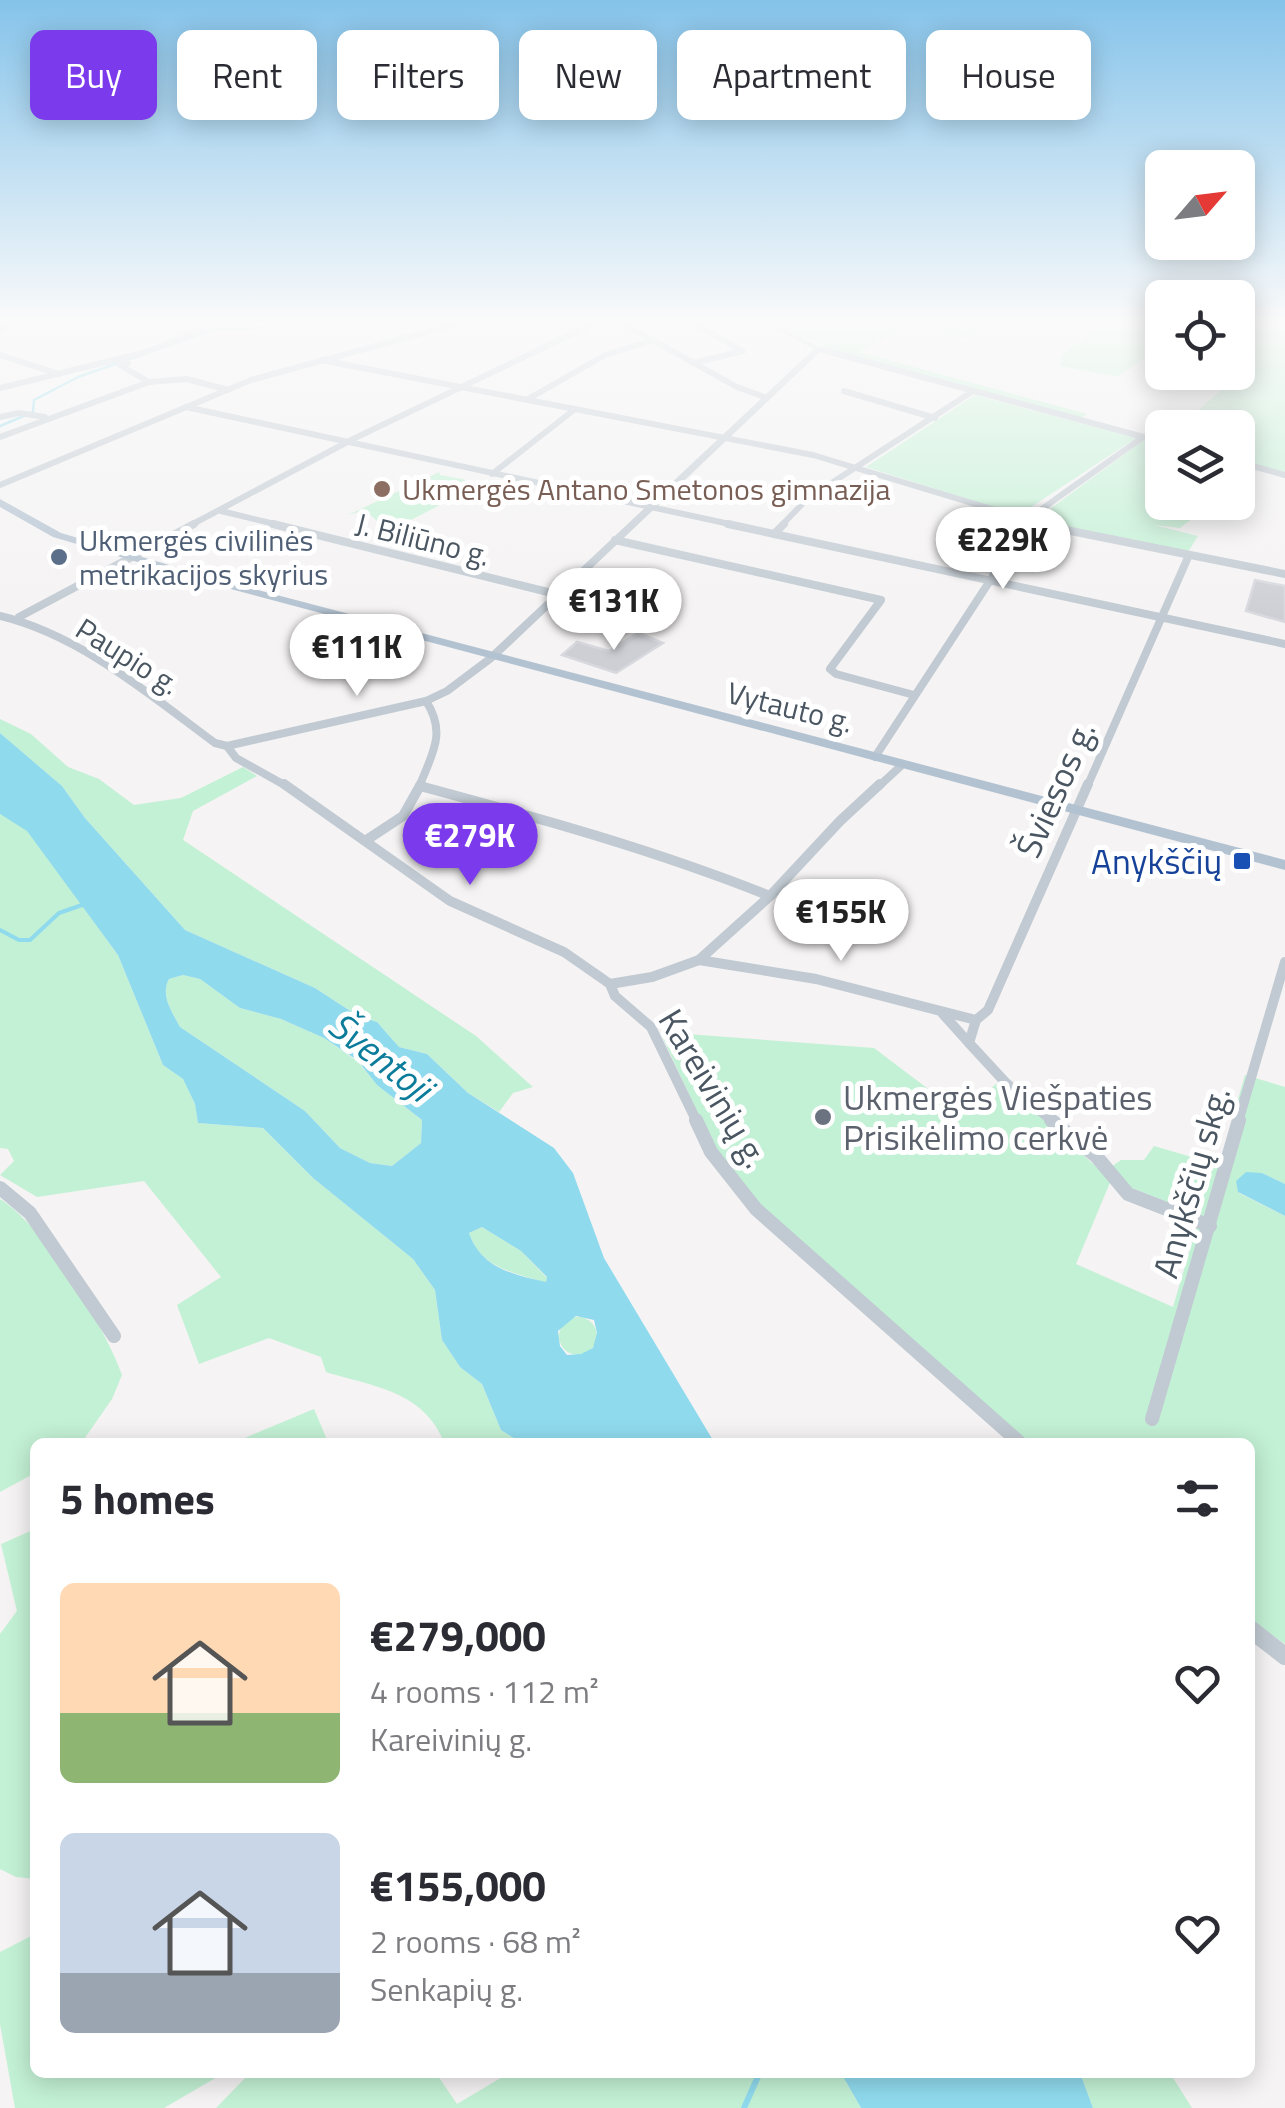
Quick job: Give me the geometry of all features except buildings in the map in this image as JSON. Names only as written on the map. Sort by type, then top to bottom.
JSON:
[{"type":"main road","name":"Vytauto g.","points":[[0,502],[57,536],[130,557],[491,658],[1285,865]]},
{"type":"street","points":[[0,437],[39,421]]},
{"type":"street","points":[[0,485],[154,421]]},
{"type":"street","points":[[249,421],[1285,644]]},
{"type":"street","points":[[20,618],[390,421]]},
{"type":"street","points":[[492,474],[559,421]]},
{"type":"street","points":[[639,421],[813,455],[1027,522],[1285,574]]},
{"type":"street","points":[[226,746],[426,701],[447,691],[491,658],[742,421]]},
{"type":"street","points":[[774,534],[807,499],[930,421]]},
{"type":"street","points":[[1088,421],[1143,436]]},
{"type":"street","points":[[874,757],[1027,522],[1143,436]]},
{"type":"street","points":[[1255,467],[1285,475]]},
{"type":"street","name":"J. Biliūno g.","points":[[222,511],[556,594]]},
{"type":"street","points":[[615,540],[881,600],[830,668],[836,674],[914,695]]},
{"type":"street","name":"Šviesos g.","points":[[969,1043],[976,1020],[988,1010],[1189,555]]},
{"type":"street","name":"Paupio g.","points":[[0,616],[20,618],[108,669],[215,743],[226,746],[236,758],[300,793],[368,839]]},
{"type":"street","points":[[368,839],[403,816],[420,786],[440,731],[438,718],[426,701]]},
{"type":"street","points":[[610,984],[652,978],[699,960],[770,896],[840,821],[903,764]]},
{"type":"street","points":[[420,786],[589,831],[680,860],[770,896]]},
{"type":"street","name":"Kareivinių g.","points":[[368,839],[450,900],[504,928],[564,952],[610,984],[615,996],[651,1027],[711,1152],[756,1209],[1014,1438]]},
{"type":"street","points":[[699,960],[816,979],[976,1020]]},
{"type":"street","name":"Anykščių skg.","points":[[1152,1419],[1285,962]]},
{"type":"street","points":[[942,1012],[1006,1082],[1096,1156],[1128,1194],[1210,1226]]},
{"type":"street","points":[[0,1188],[30,1213],[114,1336]]},
{"type":"street","points":[[1255,1633],[1285,1656]]},
{"type":"green space","points":[[935,421],[1074,421],[1136,438],[1019,515],[866,467]]},
{"type":"green space","points":[[1255,421],[1285,421],[1285,475],[1255,467]]},
{"type":"green space","points":[[1144,440],[1145,520],[1191,520],[1180,528],[1154,525],[1198,536],[1188,552],[1035,520]]},
{"type":"green space","points":[[439,472],[467,480],[469,490],[411,520],[377,521],[365,510],[348,515]]},
{"type":"green space","points":[[0,719],[31,734],[68,767],[99,779],[134,805],[181,798],[243,767],[257,776],[193,811],[183,840],[476,1036],[533,1087],[513,1093],[499,1112],[468,1093],[427,1054],[399,1047],[377,1022],[358,1016],[315,988],[185,930],[85,818],[62,786],[0,733]]},
{"type":"green space","points":[[0,814],[27,830],[118,955],[163,1065],[183,1079],[195,1104],[198,1123],[263,1128],[313,1178],[413,1259],[435,1290],[442,1340],[460,1367],[482,1384],[501,1430],[514,1438],[442,1438],[424,1412],[410,1401],[379,1387],[326,1372],[321,1357],[269,1338],[199,1364],[177,1305],[221,1277],[144,1181],[37,1197],[0,1175],[14,1161],[8,1149],[0,1148]]},
{"type":"green space","points":[[183,975],[200,979],[240,1008],[281,1019],[324,1038],[357,1061],[377,1085],[422,1120],[421,1143],[392,1166],[370,1163],[340,1148],[305,1111],[180,1027],[166,991],[169,979]]},
{"type":"green space","points":[[660,1032],[874,1048],[960,1113],[1000,1081],[1111,1180],[1076,1264],[1173,1307],[1200,1215],[1127,1186],[1111,1167],[1121,1160],[1144,1160],[1154,1146],[1219,1165],[1245,1075],[1285,1087],[1285,1184],[1262,1173],[1246,1173],[1239,1193],[1285,1216],[1285,1644],[1255,1623],[1255,1438],[1022,1438],[766,1212],[715,1150]]},
{"type":"green space","points":[[0,1199],[35,1231],[71,1279],[122,1375],[112,1399],[85,1438],[30,1438],[30,1476],[0,1492]]},
{"type":"green space","points":[[482,1227],[521,1251],[547,1278],[546,1283],[490,1262],[469,1233]]},
{"type":"green space","points":[[578,1317],[592,1322],[597,1336],[592,1350],[578,1355],[564,1350],[559,1336],[564,1322]]},
{"type":"green space","points":[[314,1409],[326,1438],[245,1438]]},
{"type":"green space","points":[[30,1531],[30,1878],[0,1869],[0,1634],[17,1611],[1,1544]]},
{"type":"green space","points":[[30,1937],[30,2078],[215,2078],[164,2108],[15,2108],[0,2024],[0,1952]]},
{"type":"green space","points":[[245,2078],[439,2078],[457,2104],[501,2078],[844,2078],[861,2108],[216,2108]]},
{"type":"green space","points":[[1082,2078],[1173,2078],[1192,2108],[1093,2108]]},
{"type":"water","name":"Šventoji","points":[[0,733],[62,786],[85,818],[185,930],[315,988],[358,1016],[377,1022],[399,1047],[427,1054],[468,1093],[554,1148],[573,1173],[604,1258],[712,1438],[514,1438],[501,1430],[482,1384],[460,1367],[442,1340],[435,1290],[413,1259],[313,1178],[263,1128],[198,1123],[195,1104],[183,1079],[163,1065],[118,955],[27,831],[0,814]],"holes":[[[183,975],[200,979],[240,1008],[281,1019],[324,1038],[357,1060],[377,1085],[422,1120],[421,1143],[392,1166],[370,1163],[340,1148],[305,1111],[180,1027],[168,1003],[169,979]],[[482,1227],[521,1251],[547,1277],[546,1282],[511,1273],[490,1262],[469,1233]],[[576,1316],[594,1320],[597,1333],[593,1348],[567,1355],[560,1346],[558,1331]]]},
{"type":"water","points":[[1246,1172],[1262,1173],[1285,1184],[1285,1216],[1238,1192],[1236,1181]]},
{"type":"water","points":[[844,2078],[1082,2078],[1093,2108],[861,2108]]},
{"type":"waterway","points":[[0,426],[11,421]]},
{"type":"waterway","points":[[0,930],[19,940],[30,940],[59,913],[82,905]]},
{"type":"waterway","points":[[744,2108],[757,2078]]},
{"type":"place","name":"Ukmergės Antano Smetonos gimnazija","points":[[382,489]]},
{"type":"place","name":"Ukmergės civilinės metrikacijos skyrius","points":[[59,557]]},
{"type":"place","name":"Anykščių","points":[[1242,861]]},
{"type":"place","name":"Ukmergės Viešpaties Prisikėlimo cerkvė","points":[[823,1117]]}]
